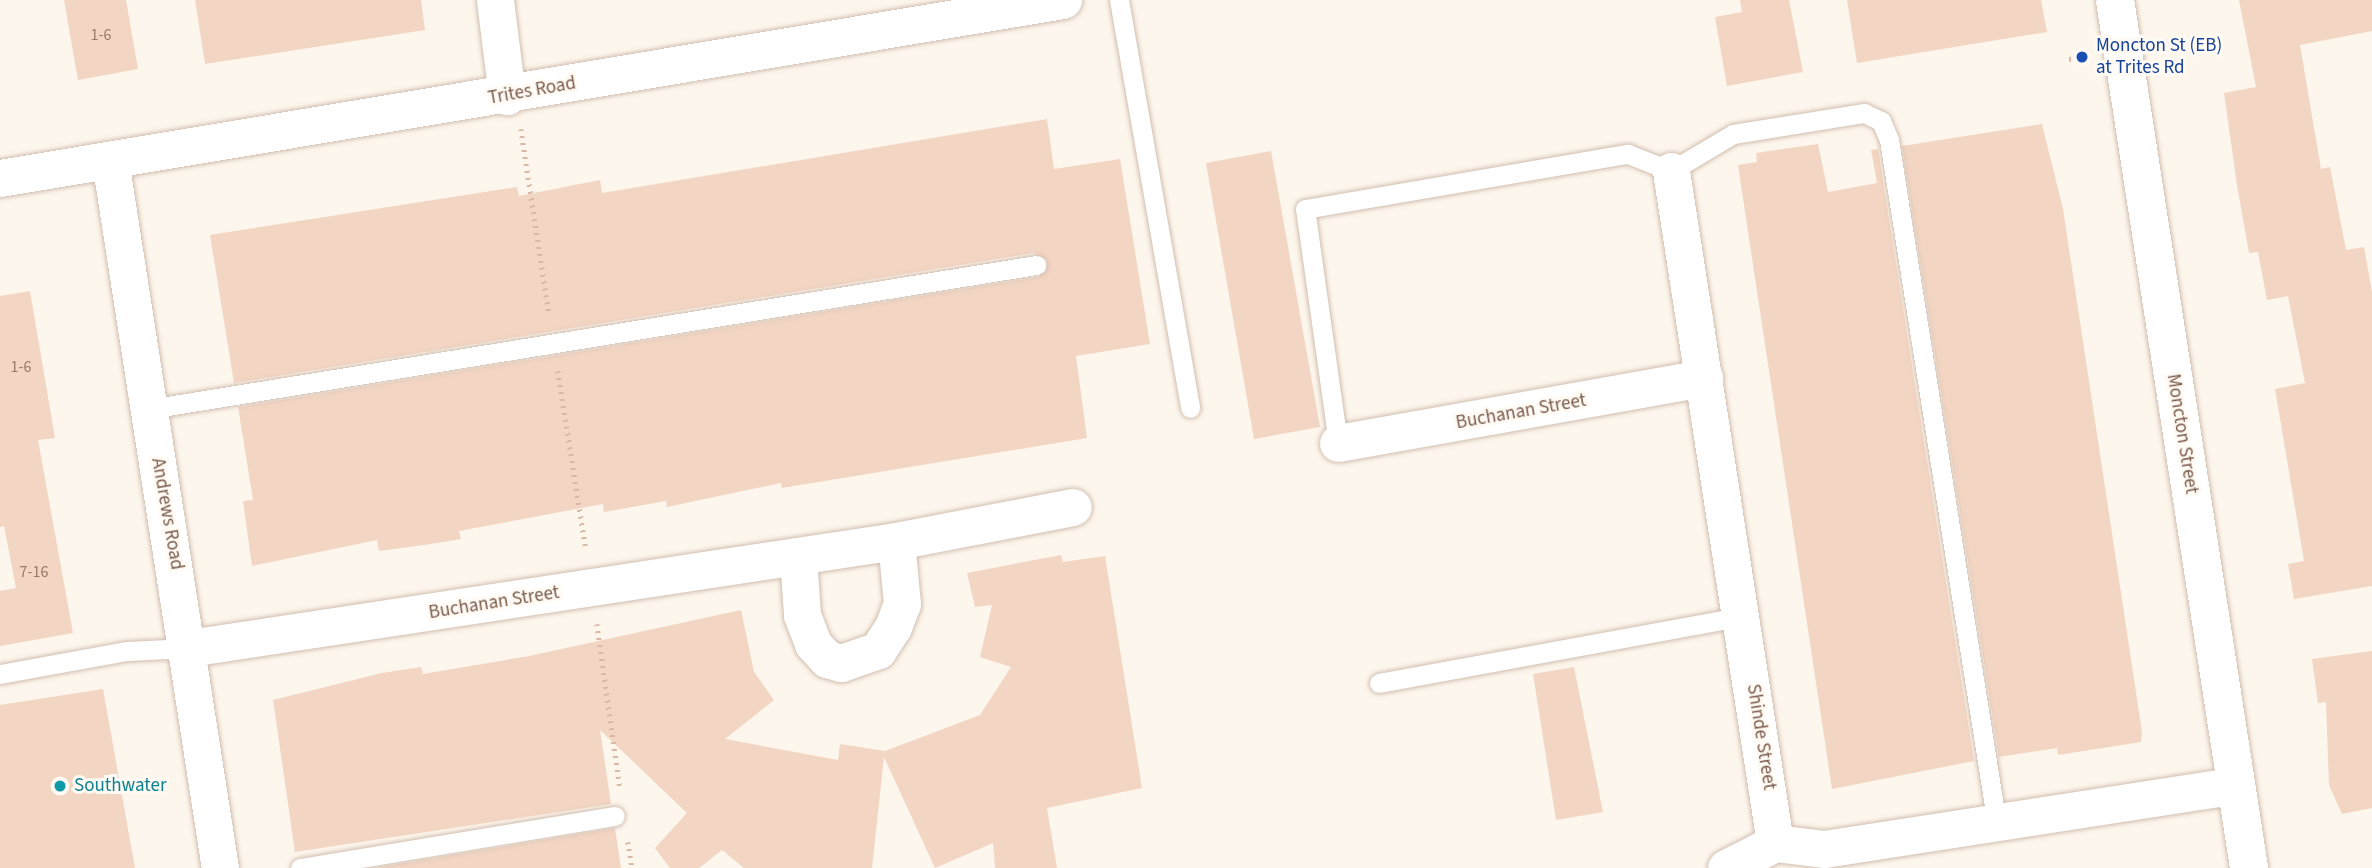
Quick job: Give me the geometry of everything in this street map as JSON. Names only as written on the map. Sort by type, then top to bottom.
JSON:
[{"type":"street","points":[[495,0],[512,95]]},
{"type":"street","name":"Trites Road","points":[[0,178],[512,95],[1063,0]]},
{"type":"street","name":"Moncton Street","points":[[2115,0],[2249,868]]},
{"type":"street","name":"Andrews Road","points":[[110,160],[189,648],[220,868]]},
{"type":"street","name":"Shinde Street","points":[[1671,171],[1743,616],[1775,843]]},
{"type":"street","name":"Buchanan Street","points":[[1338,443],[1704,378]]},
{"type":"street","name":"Buchanan Street","points":[[189,648],[896,541],[1073,507]]},
{"type":"street","points":[[798,556],[802,615],[809,634],[827,659],[841,663],[878,650],[893,627],[902,604],[896,541]]},
{"type":"street","points":[[1726,868],[1775,843],[1824,849],[1997,825],[2236,785]]},
{"type":"lane","points":[[1119,0],[1190,408]]},
{"type":"lane","points":[[1338,443],[1306,209],[1628,154],[1671,171],[1733,134],[1864,113],[1881,121],[1889,140],[1997,825]]},
{"type":"lane","points":[[149,409],[1036,265]]},
{"type":"lane","points":[[1379,682],[1743,616]]},
{"type":"lane","points":[[0,674],[127,651],[189,648]]},
{"type":"lane","points":[[300,868],[621,815]]},
{"type":"path","points":[[2069,59],[2082,57]]},
{"type":"path","points":[[512,95],[592,588],[621,815],[632,868]]},
{"type":"building","points":[[64,0],[126,0],[138,69],[78,80]]},
{"type":"building","points":[[195,0],[421,0],[425,30],[205,64]]},
{"type":"building","points":[[1740,0],[1789,0],[1803,72],[1727,86],[1715,17],[1742,12]]},
{"type":"building","points":[[1847,0],[2041,0],[2047,32],[1857,63]]},
{"type":"building","points":[[2239,0],[2372,0],[2372,31],[2300,45],[2321,169],[2330,167],[2346,250],[2364,247],[2372,292],[2372,586],[2294,599],[2288,564],[2304,561],[2275,389],[2305,383],[2288,296],[2267,300],[2258,252],[2249,253],[2237,185],[2224,93],[2256,87]]},
{"type":"building","points":[[1047,119],[1054,169],[1120,159],[1150,344],[1076,356],[1087,438],[782,488],[781,483],[667,507],[666,501],[604,512],[603,504],[459,531],[461,539],[379,551],[377,540],[252,566],[243,501],[253,500],[238,407],[1038,277],[1048,264],[1034,253],[234,383],[210,235],[517,187],[519,196],[600,180],[602,193]]},
{"type":"building","points":[[2042,124],[2063,209],[2142,732],[2141,742],[2058,755],[2057,748],[1999,757],[1902,146]]},
{"type":"building","points":[[1818,144],[1828,192],[1877,183],[1871,150],[1878,149],[1974,761],[1832,789],[1738,165],[1757,162],[1756,153]]},
{"type":"building","points":[[1271,151],[1320,427],[1254,439],[1206,163]]},
{"type":"building","points":[[30,291],[55,438],[38,440],[73,633],[0,646],[0,591],[16,588],[4,526],[0,527],[0,296]]},
{"type":"building","points":[[1061,555],[1063,562],[1105,556],[1142,788],[1047,808],[1057,868],[995,868],[993,843],[935,868],[884,757],[872,868],[744,868],[722,850],[699,868],[670,868],[655,848],[687,813],[600,730],[611,804],[295,852],[273,700],[382,673],[421,667],[423,674],[529,656],[741,610],[754,672],[774,700],[725,739],[838,760],[840,744],[885,751],[980,715],[1011,667],[980,657],[992,605],[975,607],[967,573]]},
{"type":"building","points":[[2372,651],[2372,808],[2342,814],[2329,785],[2326,702],[2318,703],[2312,659]]},
{"type":"building","points":[[1574,667],[1603,812],[1556,820],[1533,674]]},
{"type":"building","name":"Southwater","points":[[103,689],[135,868],[0,868],[0,705]]},
{"type":"building","points":[[615,828],[621,868],[375,868]]},
{"type":"place","name":"Moncton St (EB) at Trites Rd","points":[[2082,57]]},
{"type":"place","name":"Southwater","points":[[60,786]]}]
